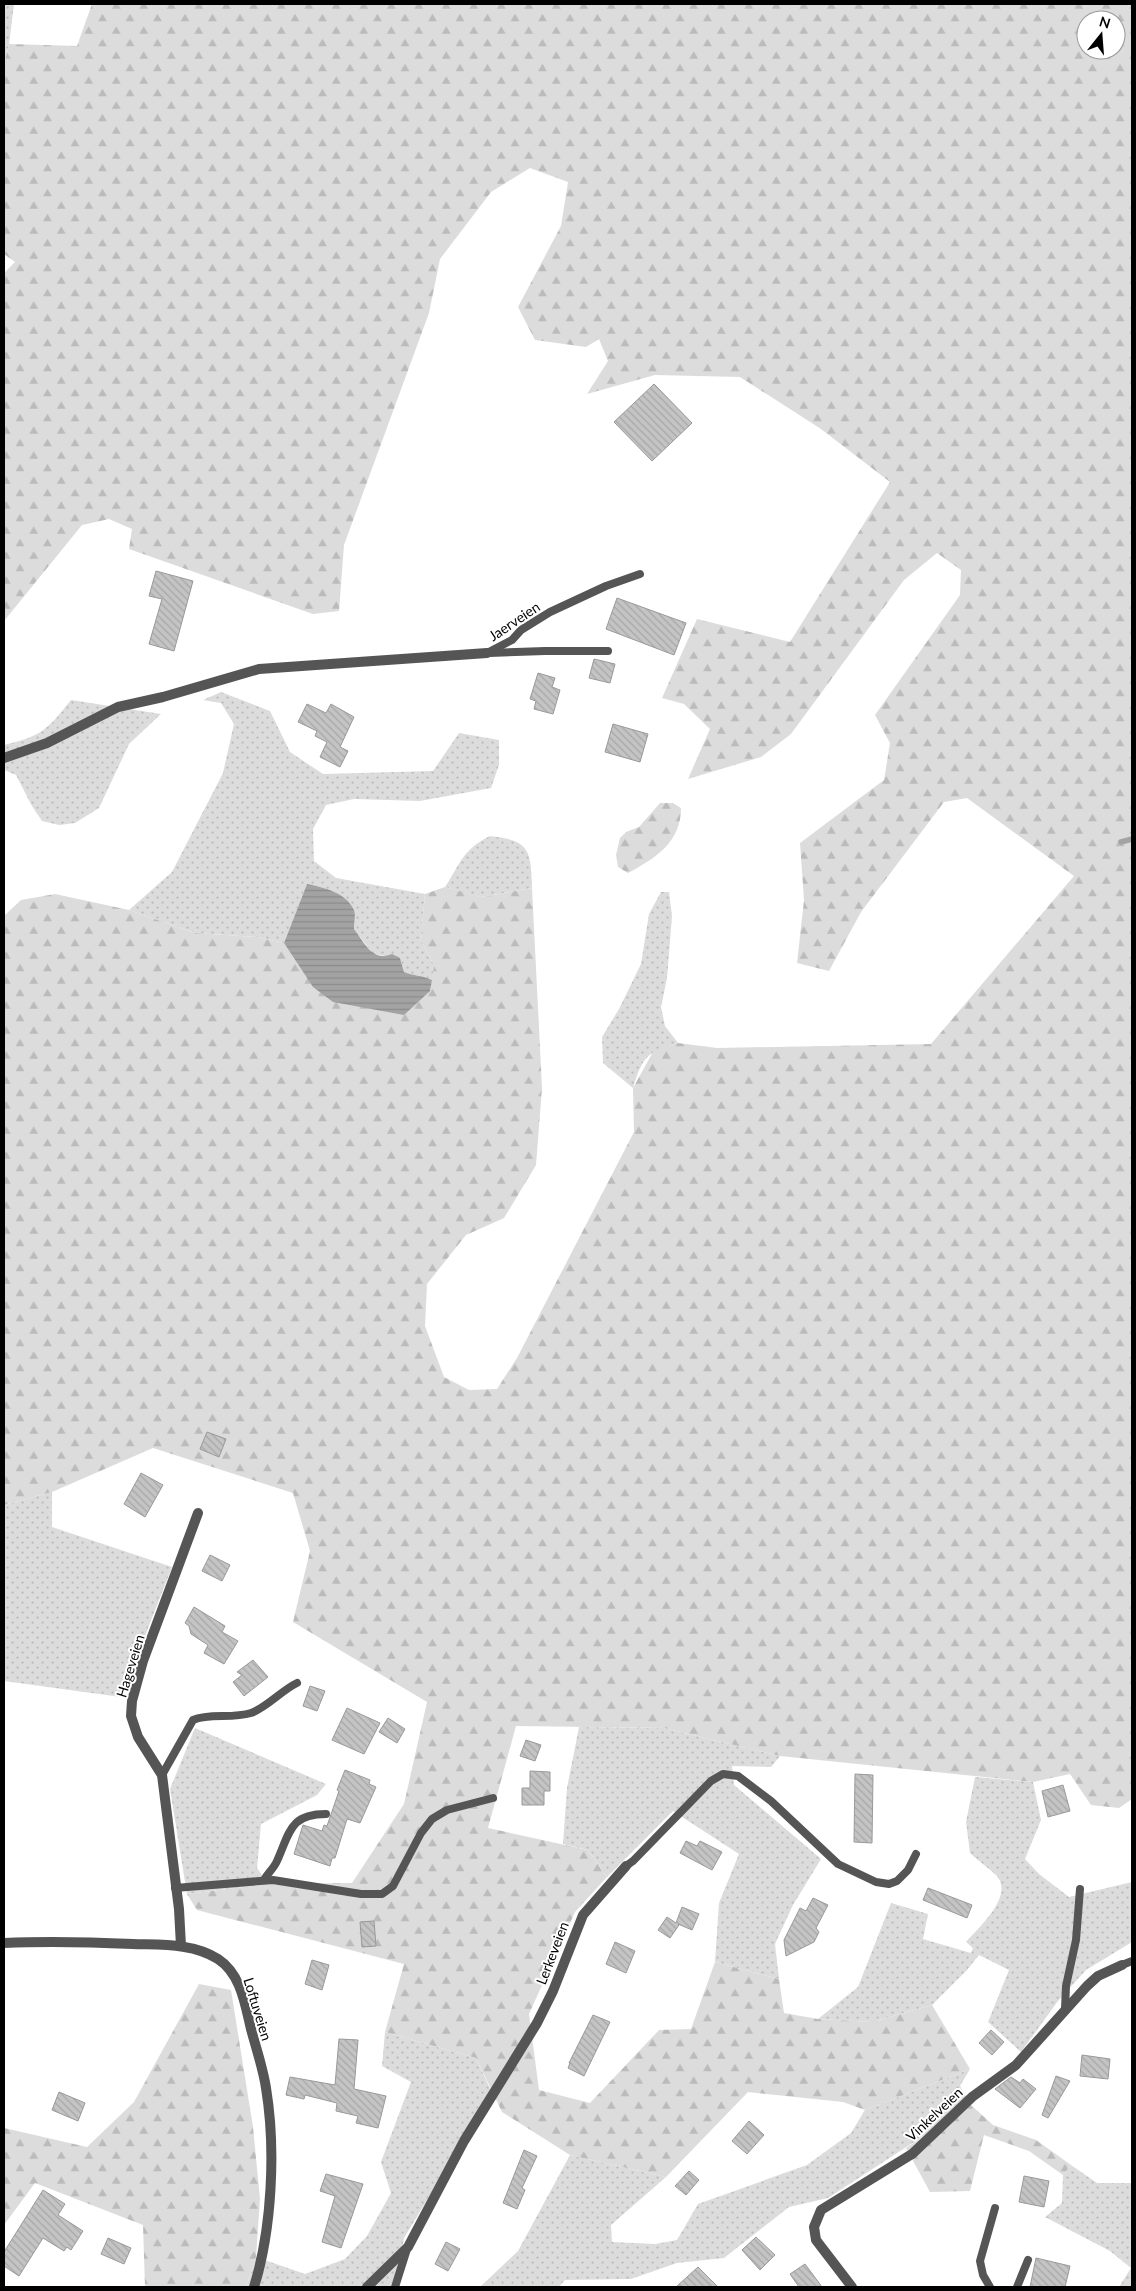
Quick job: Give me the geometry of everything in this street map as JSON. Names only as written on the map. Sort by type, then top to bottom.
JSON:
[{"type":"street","points":[[4,758],[47,743],[118,707],[163,697],[260,669],[487,653]]},
{"type":"street","name":"Hageveien","points":[[181,1946],[162,1775],[138,1737],[131,1716],[132,1701],[143,1661],[198,1513]]},
{"type":"street","name":"Lerkeveien","points":[[367,2287],[408,2247],[464,2141],[537,2023],[553,1991],[582,1915],[626,1866]]},
{"type":"street","name":"Loftuveien","points":[[4,1943],[78,1941],[181,1946],[203,1951],[217,1958],[226,1965],[235,1977],[248,2014],[266,2086],[270,2137],[270,2194],[262,2258],[254,2287]]},
{"type":"street","name":"Vinkelveien","points":[[852,2287],[816,2240],[814,2227],[821,2210],[912,2154],[972,2097],[1016,2064],[1065,2009],[1098,1976],[1127,1963]]},
{"type":"lane","name":"Jaerveien","points":[[487,653],[512,640],[521,630],[550,612],[606,586],[640,574]]},
{"type":"lane","name":"Jaerveien","points":[[487,653],[608,651]]},
{"type":"lane","points":[[162,1775],[193,1720],[200,1717],[236,1717],[255,1712],[280,1693],[298,1683]]},
{"type":"lane","name":"Lerkeveien","points":[[626,1866],[711,1780],[723,1774],[730,1774],[744,1779],[771,1801],[838,1864],[884,1884],[897,1881],[905,1874],[916,1854]]},
{"type":"lane","points":[[176,1888],[264,1880],[319,1886],[361,1894],[382,1894],[392,1886],[421,1833],[432,1818],[446,1810],[493,1798]]},
{"type":"lane","points":[[264,1880],[276,1863],[292,1827],[301,1818],[310,1814],[326,1814]]},
{"type":"lane","points":[[1065,2009],[1066,1986],[1076,1940],[1080,1889]]},
{"type":"lane","points":[[990,2287],[983,2275],[980,2261],[995,2208]]},
{"type":"lane","points":[[395,2287],[408,2247]]},
{"type":"lane","points":[[1017,2287],[1028,2260]]},
{"type":"green space","points":[[4,4],[14,4],[9,44],[4,64]]},
{"type":"green space","points":[[92,4],[1132,4],[1132,1799],[1119,1808],[1091,1805],[1070,1774],[1033,1782],[780,1756],[664,1728],[516,1726],[488,1828],[588,1850],[607,1877],[575,1912],[529,2014],[539,2090],[590,2103],[659,2030],[691,2029],[715,1962],[779,1979],[784,2013],[818,2019],[872,2022],[932,2005],[970,2069],[865,2110],[843,2102],[748,2092],[666,2177],[570,2155],[502,2112],[476,2058],[385,2032],[404,1964],[197,1910],[187,1894],[268,1884],[352,1883],[404,1804],[427,1702],[293,1622],[310,1551],[293,1493],[153,1448],[52,1492],[4,1505],[4,916],[21,900],[55,894],[129,910],[195,933],[257,937],[284,943],[313,986],[430,991],[434,965],[421,940],[425,894],[445,887],[482,897],[532,888],[542,1088],[536,1165],[504,1218],[466,1235],[427,1284],[425,1326],[444,1377],[469,1390],[497,1389],[517,1358],[634,1132],[633,1088],[654,1050],[678,1043],[717,1048],[931,1044],[1074,876],[967,798],[944,802],[861,912],[829,971],[797,963],[804,900],[800,843],[884,780],[890,743],[875,715],[960,595],[961,570],[937,553],[904,580],[791,734],[761,757],[688,779],[710,729],[684,704],[662,698],[697,619],[790,642],[890,482],[821,429],[740,377],[655,375],[587,394],[608,361],[599,339],[586,347],[535,340],[518,307],[561,226],[568,182],[530,168],[491,192],[440,259],[429,313],[344,545],[339,611],[313,614],[129,549],[132,529],[109,519],[82,525],[4,621],[4,273],[15,262],[4,254],[4,64],[9,44],[77,46]]},
{"type":"green space","points":[[221,692],[270,711],[290,752],[323,774],[433,771],[459,733],[499,740],[499,765],[491,788],[420,801],[354,799],[326,805],[313,829],[314,861],[336,878],[425,894],[421,940],[434,965],[432,980],[404,972],[400,958],[373,954],[354,929],[355,912],[351,904],[334,892],[313,885],[307,884],[284,943],[257,937],[195,933],[129,910],[172,872],[223,773],[234,724],[221,703],[203,700]]},
{"type":"green space","points":[[71,700],[161,714],[129,744],[99,808],[75,823],[59,825],[42,821],[16,775],[4,770],[4,745],[36,735],[56,718]]},
{"type":"green space","points":[[660,803],[673,803],[681,808],[677,830],[665,848],[628,873],[618,867],[616,855],[620,838],[626,832],[639,827]]},
{"type":"green space","points":[[490,836],[521,844],[526,850],[531,865],[532,888],[481,897],[445,887],[473,846]]},
{"type":"green space","points":[[661,892],[669,892],[672,916],[667,978],[661,1007],[665,1026],[678,1043],[652,1053],[647,1057],[643,1062],[633,1088],[603,1063],[602,1037],[619,1009],[641,964],[649,914]]},
{"type":"green space","points":[[52,1492],[52,1527],[172,1567],[121,1697],[4,1681],[4,1505]]},
{"type":"green space","points":[[579,1727],[664,1728],[780,1756],[771,1767],[732,1766],[734,1785],[821,1859],[793,1905],[775,1944],[779,1979],[715,1962],[719,1903],[739,1854],[673,1811],[607,1877],[588,1850],[563,1844],[567,1788]]},
{"type":"green space","points":[[195,1728],[326,1784],[317,1795],[261,1824],[257,1868],[268,1884],[187,1894],[170,1789]]},
{"type":"green space","points":[[975,1777],[1033,1782],[1041,1820],[1025,1859],[1039,1874],[1069,1897],[1132,1882],[1132,1942],[1086,1970],[1058,2001],[1021,2052],[988,2022],[1009,1970],[979,1955],[967,1970],[932,2005],[872,2022],[818,2019],[858,1987],[891,1903],[928,1914],[923,1939],[971,1953],[973,1948],[966,1942],[986,1921],[998,1902],[1001,1893],[1001,1884],[997,1876],[970,1853],[966,1822]]},
{"type":"green space","points":[[199,1984],[231,1990],[253,2127],[260,2199],[256,2257],[246,2287],[145,2287],[143,2225],[35,2183],[4,2225],[4,2128],[87,2147],[134,2102]]},
{"type":"green space","points":[[385,2032],[476,2058],[492,2093],[404,2238],[399,2267],[390,2287],[246,2287],[256,2257],[305,2274],[345,2259],[367,2236],[391,2193],[381,2162],[411,2082],[382,2066]]},
{"type":"green space","points":[[970,2069],[960,2086],[971,2105],[828,2198],[789,2207],[724,2258],[677,2263],[631,2279],[565,2280],[559,2287],[480,2287],[518,2251],[570,2155],[666,2177],[611,2225],[612,2242],[655,2244],[677,2240],[698,2204],[807,2165],[851,2133],[865,2110]]},
{"type":"green space","points":[[971,2105],[993,2125],[1036,2140],[1071,2165],[1063,2175],[1029,2151],[984,2135],[970,2191],[930,2192],[906,2148]]},
{"type":"green space","points":[[1071,2165],[1097,2183],[1132,2183],[1132,2287],[1119,2287],[1131,2268],[1110,2251],[1045,2217],[1062,2203],[1063,2175]]},
{"type":"shaded area","points":[[307,884],[327,889],[346,899],[355,912],[354,929],[370,950],[379,955],[392,954],[400,958],[404,972],[432,980],[430,991],[404,1015],[333,1002],[313,987],[284,943]]},
{"type":"building","points":[[654,384],[692,423],[652,461],[614,422]]},
{"type":"building","points":[[156,571],[193,581],[174,651],[149,644],[162,599],[149,596]]},
{"type":"building","points":[[617,598],[686,623],[674,655],[606,629]]},
{"type":"building","points":[[594,659],[615,664],[610,683],[589,678]]},
{"type":"building","points":[[538,673],[555,678],[552,687],[560,690],[553,714],[534,709],[536,701],[530,699]]},
{"type":"building","points":[[307,704],[326,713],[331,704],[354,717],[340,747],[348,751],[340,767],[320,757],[327,742],[315,736],[317,731],[298,722]]},
{"type":"building","points":[[613,724],[648,734],[640,762],[605,752]]},
{"type":"building","points":[[207,1432],[226,1439],[219,1457],[200,1449]]},
{"type":"building","points":[[141,1473],[163,1485],[145,1517],[124,1504]]},
{"type":"building","points":[[210,1555],[230,1565],[222,1581],[202,1571]]},
{"type":"building","points":[[194,1607],[225,1626],[222,1632],[238,1641],[224,1664],[204,1653],[208,1645],[191,1634],[189,1626],[185,1623]]},
{"type":"building","points":[[253,1660],[268,1677],[244,1696],[233,1682],[242,1675],[237,1672]]},
{"type":"building","points":[[310,1686],[325,1691],[317,1711],[303,1706]]},
{"type":"building","points":[[347,1708],[380,1723],[364,1754],[332,1740]]},
{"type":"building","points":[[388,1718],[405,1729],[397,1743],[379,1732]]},
{"type":"building","points":[[526,1740],[541,1745],[535,1761],[520,1756]]},
{"type":"building","points":[[345,1770],[370,1780],[369,1784],[376,1787],[360,1823],[347,1819],[335,1858],[332,1858],[330,1866],[294,1854],[303,1825],[322,1831],[324,1825],[327,1826]]},
{"type":"building","points":[[530,1771],[550,1772],[550,1791],[544,1791],[544,1805],[522,1805],[522,1788],[530,1788]]},
{"type":"building","points":[[855,1774],[873,1775],[872,1843],[854,1842]]},
{"type":"building","points":[[1063,1785],[1070,1811],[1048,1817],[1042,1791]]},
{"type":"building","points":[[686,1841],[697,1846],[700,1841],[722,1852],[712,1870],[680,1853]]},
{"type":"building","points":[[928,1888],[972,1905],[967,1918],[923,1900]]},
{"type":"building","points":[[813,1898],[828,1905],[816,1928],[819,1932],[814,1942],[786,1956],[784,1940],[800,1908],[806,1911]]},
{"type":"building","points":[[682,1907],[699,1914],[692,1930],[678,1924],[670,1938],[658,1930],[667,1917],[676,1923]]},
{"type":"building","points":[[374,1921],[376,1946],[362,1947],[360,1922]]},
{"type":"building","points":[[615,1942],[635,1951],[626,1973],[606,1964]]},
{"type":"building","points":[[312,1960],[329,1965],[322,1990],[305,1984]]},
{"type":"building","points":[[593,2015],[610,2022],[584,2076],[568,2068]]},
{"type":"building","points":[[991,2030],[1004,2042],[992,2055],[979,2043]]},
{"type":"building","points":[[339,2039],[358,2040],[354,2089],[386,2096],[378,2128],[356,2123],[358,2116],[336,2111],[337,2103],[305,2095],[304,2099],[286,2095],[290,2077],[335,2085]]},
{"type":"building","points":[[1082,2055],[1110,2059],[1108,2079],[1080,2076]]},
{"type":"building","points":[[1056,2076],[1070,2081],[1048,2118],[1042,2115]]},
{"type":"building","points":[[1011,2077],[1020,2083],[1023,2079],[1036,2089],[1020,2108],[995,2089]]},
{"type":"building","points":[[59,2092],[85,2103],[78,2121],[52,2110]]},
{"type":"building","points":[[749,2121],[764,2135],[747,2154],[732,2141]]},
{"type":"building","points":[[524,2150],[537,2156],[522,2188],[525,2190],[517,2209],[503,2203]]},
{"type":"building","points":[[689,2171],[699,2180],[686,2195],[675,2186]]},
{"type":"building","points":[[326,2174],[363,2184],[341,2248],[322,2242],[335,2196],[320,2191]]},
{"type":"building","points":[[1024,2176],[1049,2181],[1044,2207],[1019,2202]]},
{"type":"building","points":[[43,2190],[65,2204],[58,2215],[83,2231],[71,2250],[67,2247],[64,2251],[43,2238],[19,2276],[4,2266],[4,2252]]},
{"type":"building","points":[[756,2237],[775,2255],[760,2270],[742,2250]]},
{"type":"building","points":[[108,2238],[131,2248],[124,2264],[101,2254]]},
{"type":"building","points":[[446,2242],[460,2249],[448,2271],[435,2264]]},
{"type":"building","points":[[1036,2258],[1070,2266],[1065,2287],[1030,2287]]},
{"type":"building","points":[[805,2264],[822,2287],[799,2287],[790,2274]]},
{"type":"building","points":[[698,2267],[718,2287],[676,2287]]},
{"type":"waterway","points":[[1121,842],[1132,839]]}]
